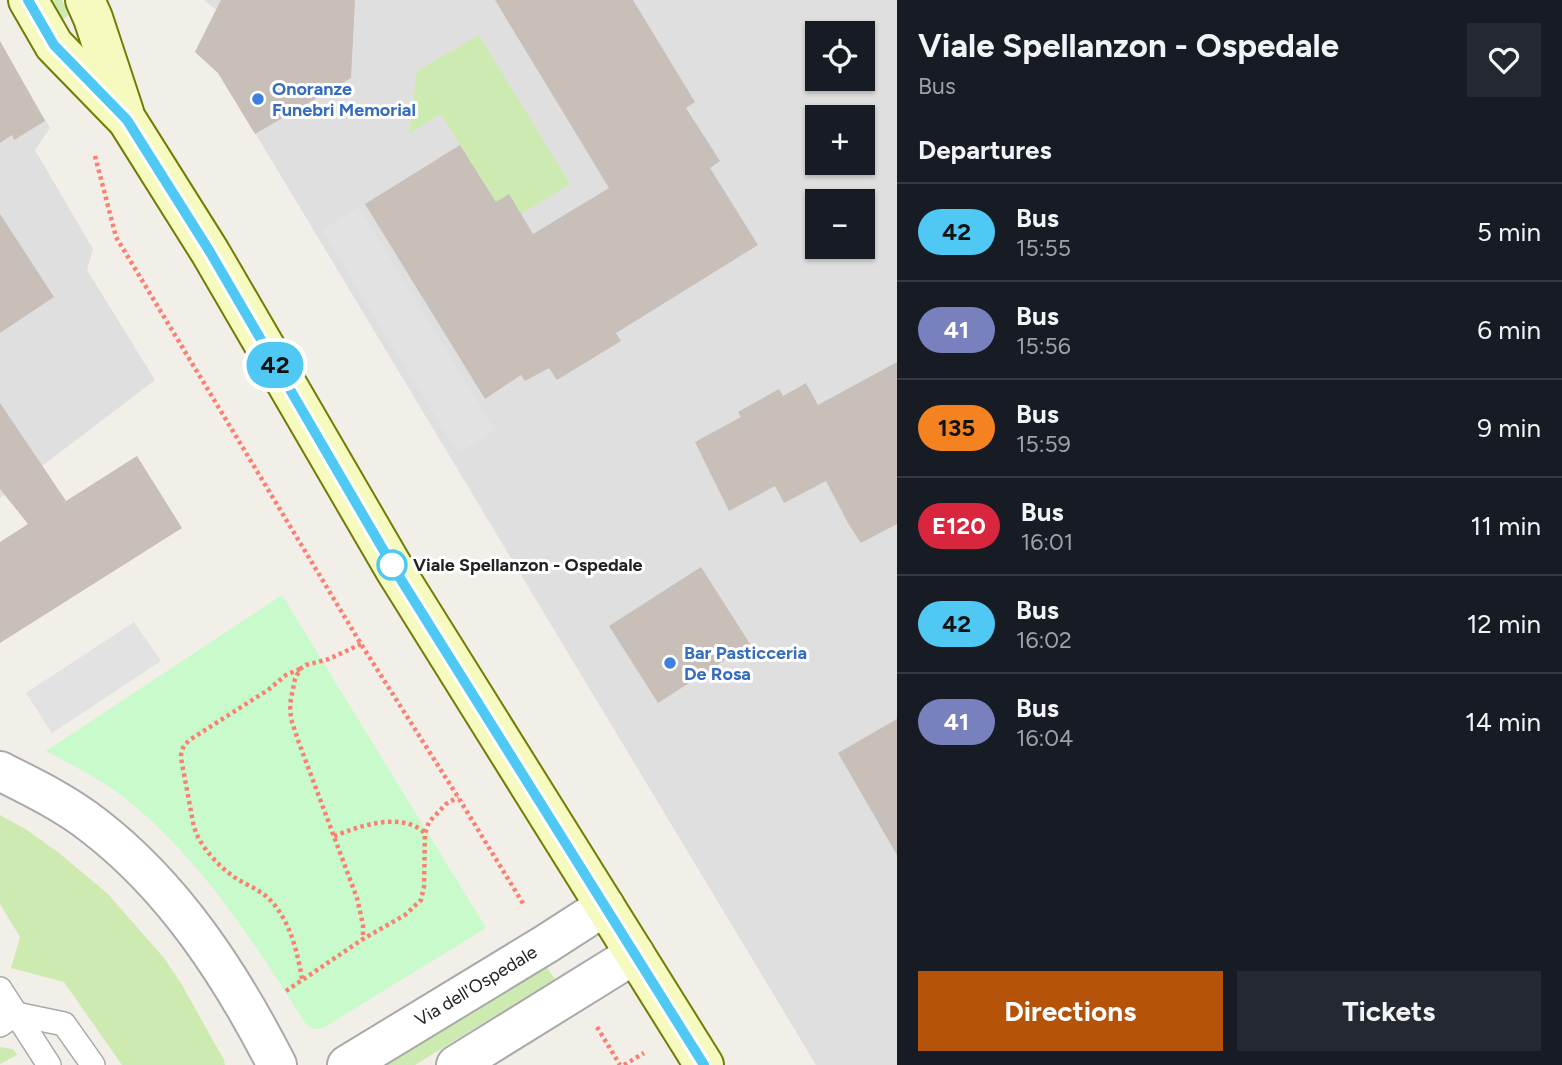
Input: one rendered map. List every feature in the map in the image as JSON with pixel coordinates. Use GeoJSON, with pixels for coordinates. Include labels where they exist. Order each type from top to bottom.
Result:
{"type":"FeatureCollection","features":[{"type":"Feature","properties":{"kind":"street"},"geometry":{"type":"LineString","coordinates":[[29,0],[54,45],[127,120],[210,252],[395,570],[704,1065]]}},
{"type":"Feature","properties":{"kind":"street"},"geometry":{"type":"LineString","coordinates":[[85,0],[127,120]]}},
{"type":"Feature","properties":{"kind":"street"},"geometry":{"type":"LineString","coordinates":[[0,771],[67,807],[93,825],[127,854],[161,889],[199,933],[224,971],[277,1065]]}},
{"type":"Feature","properties":{"kind":"street","name":"Via dell'Ospedale"},"geometry":{"type":"LineString","coordinates":[[347,1065],[605,906]]}},
{"type":"Feature","properties":{"kind":"street"},"geometry":{"type":"LineString","coordinates":[[456,1065],[635,954]]}},
{"type":"Feature","properties":{"kind":"lane"},"geometry":{"type":"LineString","coordinates":[[0,989],[8,1019],[49,1065]]}},
{"type":"Feature","properties":{"kind":"lane"},"geometry":{"type":"LineString","coordinates":[[8,1019],[64,1024],[93,1065]]}},
{"type":"Feature","properties":{"kind":"path"},"geometry":{"type":"LineString","coordinates":[[96,159],[116,237],[361,644],[530,914]]}},
{"type":"Feature","properties":{"kind":"path"},"geometry":{"type":"LineString","coordinates":[[302,979],[292,938],[272,902],[223,868],[198,837],[193,825],[181,751],[191,739],[268,690],[286,675],[361,644]]}},
{"type":"Feature","properties":{"kind":"path"},"geometry":{"type":"LineString","coordinates":[[300,669],[292,690],[291,719],[357,898],[363,939]]}},
{"type":"Feature","properties":{"kind":"path"},"geometry":{"type":"LineString","coordinates":[[277,998],[415,907],[421,900],[424,887],[425,832],[434,815],[458,797]]}},
{"type":"Feature","properties":{"kind":"path"},"geometry":{"type":"LineString","coordinates":[[334,836],[380,822],[408,823],[425,832]]}},
{"type":"Feature","properties":{"kind":"path"},"geometry":{"type":"LineString","coordinates":[[594,1023],[622,1065],[645,1052]]}},
{"type":"Feature","properties":{"kind":"shaded area"},"geometry":{"type":"Polygon","coordinates":[[[204,0],[897,0],[897,1065],[816,1065],[225,83],[195,52],[216,10],[204,0]]]}},
{"type":"Feature","properties":{"kind":"shaded area"},"geometry":{"type":"Polygon","coordinates":[[[0,42],[50,128],[35,150],[93,249],[87,270],[155,380],[0,498],[0,42]]]}},
{"type":"Feature","properties":{"kind":"shaded area"},"geometry":{"type":"Polygon","coordinates":[[[359,207],[495,430],[458,454],[322,230],[359,207]]]}},
{"type":"Feature","properties":{"kind":"shaded area"},"geometry":{"type":"Polygon","coordinates":[[[134,622],[161,661],[52,733],[26,693],[134,622]]]}},
{"type":"Feature","properties":{"kind":"green space"},"geometry":{"type":"Polygon","coordinates":[[[49,0],[62,0],[69,15],[61,20],[49,0]]]}},
{"type":"Feature","properties":{"kind":"green space"},"geometry":{"type":"Polygon","coordinates":[[[479,35],[570,184],[521,214],[496,202],[441,114],[409,134],[417,71],[479,35]]]}},
{"type":"Feature","properties":{"kind":"green space"},"geometry":{"type":"Polygon","coordinates":[[[282,595],[486,928],[318,1029],[305,1023],[246,932],[178,848],[116,791],[46,751],[282,595]]]}},
{"type":"Feature","properties":{"kind":"green space"},"geometry":{"type":"Polygon","coordinates":[[[0,815],[59,853],[108,894],[164,958],[182,985],[225,1065],[122,1065],[64,982],[11,968],[20,937],[0,904],[0,815]]]}},
{"type":"Feature","properties":{"kind":"green space"},"geometry":{"type":"Polygon","coordinates":[[[546,966],[555,979],[415,1065],[386,1065],[546,966]]]}},
{"type":"Feature","properties":{"kind":"green space"},"geometry":{"type":"Polygon","coordinates":[[[0,1047],[13,1049],[17,1055],[0,1064],[0,1047]]]}},
{"type":"Feature","properties":{"kind":"building"},"geometry":{"type":"Polygon","coordinates":[[[221,0],[355,0],[351,78],[255,134],[218,73],[195,52],[221,0]]]}},
{"type":"Feature","properties":{"kind":"building"},"geometry":{"type":"Polygon","coordinates":[[[495,0],[633,0],[695,102],[686,108],[720,161],[710,168],[758,245],[616,333],[621,341],[557,380],[549,368],[525,381],[521,375],[485,399],[365,204],[460,145],[496,202],[509,194],[533,234],[609,188],[495,0]]]}},
{"type":"Feature","properties":{"kind":"building"},"geometry":{"type":"Polygon","coordinates":[[[0,41],[45,121],[14,140],[12,135],[0,143],[0,41]]]}},
{"type":"Feature","properties":{"kind":"building"},"geometry":{"type":"Polygon","coordinates":[[[0,214],[54,297],[0,333],[0,214]]]}},
{"type":"Feature","properties":{"kind":"building"},"geometry":{"type":"Polygon","coordinates":[[[897,362],[897,524],[861,543],[826,481],[784,503],[775,486],[729,511],[695,442],[741,417],[738,412],[779,389],[783,396],[806,383],[818,405],[897,362]]]}},
{"type":"Feature","properties":{"kind":"building"},"geometry":{"type":"Polygon","coordinates":[[[0,403],[66,501],[137,456],[182,528],[0,643],[0,542],[28,524],[0,489],[0,403]]]}},
{"type":"Feature","properties":{"kind":"building"},"geometry":{"type":"Polygon","coordinates":[[[701,567],[750,644],[658,703],[609,626],[701,567]]]}},
{"type":"Feature","properties":{"kind":"building"},"geometry":{"type":"Polygon","coordinates":[[[897,719],[897,855],[838,753],[897,719]]]}},
{"type":"Feature","properties":{"kind":"bus line","name":"42"},"geometry":{"type":"LineString","coordinates":[[28,0],[54,45],[127,120],[210,252],[395,570],[704,1065]]}},
{"type":"Feature","properties":{"kind":"place","name":"Onoranze Funebri Memorial"},"geometry":{"type":"Point","coordinates":[258,99]}},
{"type":"Feature","properties":{"kind":"place","name":"Viale Spellanzon - Ospedale"},"geometry":{"type":"Point","coordinates":[392,565]}},
{"type":"Feature","properties":{"kind":"place","name":"Bar Pasticceria De Rosa"},"geometry":{"type":"Point","coordinates":[670,663]}}]}
